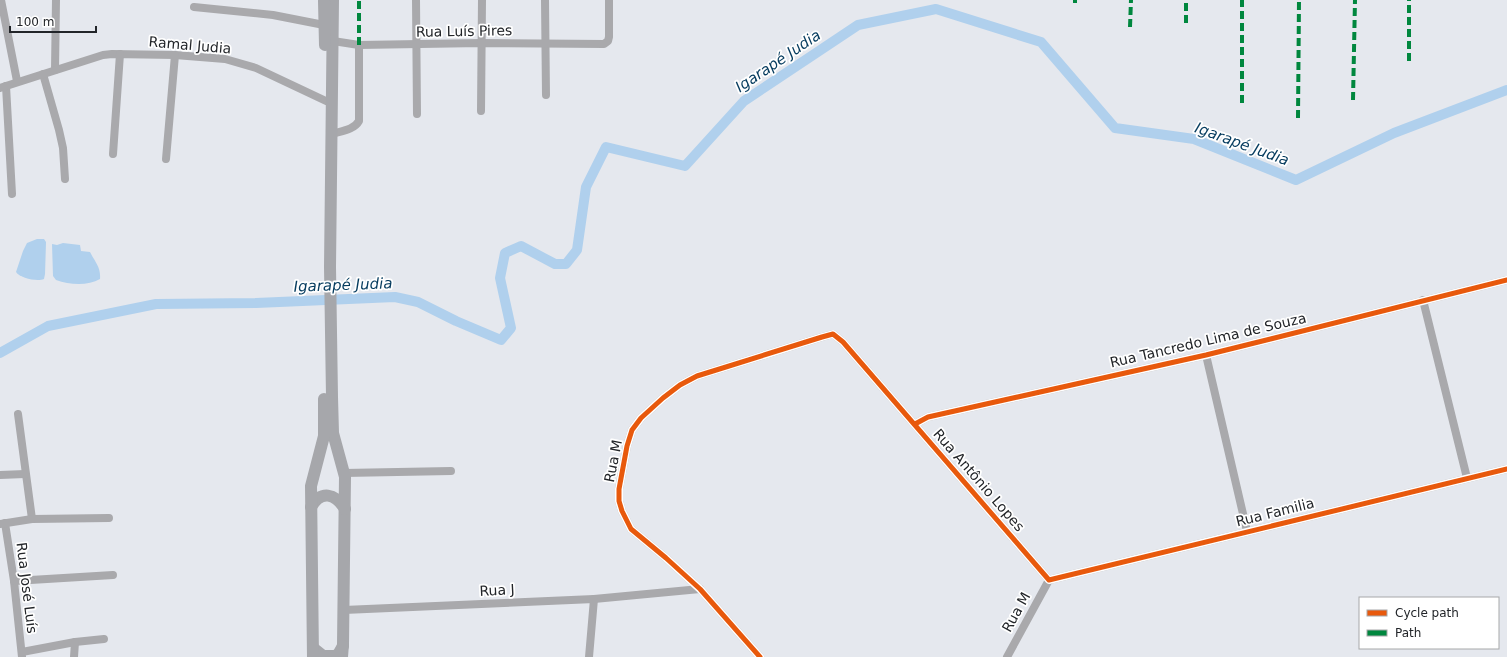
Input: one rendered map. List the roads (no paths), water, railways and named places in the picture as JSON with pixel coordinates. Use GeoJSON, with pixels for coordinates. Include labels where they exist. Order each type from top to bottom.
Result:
{"type":"FeatureCollection","features":[{"type":"Feature","properties":{"kind":"highway"},"geometry":{"type":"LineString","coordinates":[[324,0],[328,350],[333,433],[337,453],[344,473],[344,610],[342,657]]}},
{"type":"Feature","properties":{"kind":"highway"},"geometry":{"type":"LineString","coordinates":[[327,267],[332,134],[333,0]]}},
{"type":"Feature","properties":{"kind":"highway"},"geometry":{"type":"LineString","coordinates":[[328,350],[324,436],[311,486],[313,652],[323,656],[336,656],[343,644]]}},
{"type":"Feature","properties":{"kind":"highway"},"geometry":{"type":"LineString","coordinates":[[311,507],[320,497],[330,496],[337,499],[344,509]]}},
{"type":"Feature","properties":{"kind":"street"},"geometry":{"type":"LineString","coordinates":[[1,0],[17,81]]}},
{"type":"Feature","properties":{"kind":"street"},"geometry":{"type":"LineString","coordinates":[[55,70],[56,0]]}},
{"type":"Feature","properties":{"kind":"street"},"geometry":{"type":"LineString","coordinates":[[416,0],[415,44],[417,114]]}},
{"type":"Feature","properties":{"kind":"street"},"geometry":{"type":"LineString","coordinates":[[481,111],[482,0]]}},
{"type":"Feature","properties":{"kind":"street"},"geometry":{"type":"LineString","coordinates":[[545,0],[546,95]]}},
{"type":"Feature","properties":{"kind":"street","name":"Rua Luís Pires"},"geometry":{"type":"LineString","coordinates":[[333,42],[359,45],[481,43],[604,44],[609,39],[609,0]]}},
{"type":"Feature","properties":{"kind":"street"},"geometry":{"type":"LineString","coordinates":[[194,7],[273,15],[324,25]]}},
{"type":"Feature","properties":{"kind":"street"},"geometry":{"type":"LineString","coordinates":[[332,134],[347,130],[359,121],[359,45]]}},
{"type":"Feature","properties":{"kind":"street","name":"Ramal Judia"},"geometry":{"type":"LineString","coordinates":[[3,87],[17,81],[92,58],[112,54],[176,55],[211,57],[245,64],[326,101]]}},
{"type":"Feature","properties":{"kind":"street"},"geometry":{"type":"LineString","coordinates":[[113,154],[120,54]]}},
{"type":"Feature","properties":{"kind":"street"},"geometry":{"type":"LineString","coordinates":[[166,159],[176,55]]}},
{"type":"Feature","properties":{"kind":"street"},"geometry":{"type":"LineString","coordinates":[[43,74],[59,130],[65,179]]}},
{"type":"Feature","properties":{"kind":"street"},"geometry":{"type":"LineString","coordinates":[[3,87],[12,194]]}},
{"type":"Feature","properties":{"kind":"street","name":"Rua Tancredo Lima de Souza"},"geometry":{"type":"LineString","coordinates":[[914,424],[928,417],[1206,355],[1507,280]]}},
{"type":"Feature","properties":{"kind":"street"},"geometry":{"type":"LineString","coordinates":[[1423,300],[1467,478]]}},
{"type":"Feature","properties":{"kind":"street","name":"Rua M"},"geometry":{"type":"LineString","coordinates":[[760,657],[700,589],[631,529],[622,511],[619,489],[627,446],[632,430],[641,418],[680,385],[697,376],[833,334],[843,342]]}},
{"type":"Feature","properties":{"kind":"street","name":"Rua Antônio Lopes"},"geometry":{"type":"LineString","coordinates":[[843,342],[1049,580]]}},
{"type":"Feature","properties":{"kind":"street"},"geometry":{"type":"LineString","coordinates":[[1206,355],[1247,531]]}},
{"type":"Feature","properties":{"kind":"street"},"geometry":{"type":"LineString","coordinates":[[18,414],[32,518]]}},
{"type":"Feature","properties":{"kind":"street","name":"Rua Familia"},"geometry":{"type":"LineString","coordinates":[[1049,580],[1507,469]]}},
{"type":"Feature","properties":{"kind":"street"},"geometry":{"type":"LineString","coordinates":[[344,473],[451,470]]}},
{"type":"Feature","properties":{"kind":"street"},"geometry":{"type":"LineString","coordinates":[[0,475],[25,474]]}},
{"type":"Feature","properties":{"kind":"street"},"geometry":{"type":"LineString","coordinates":[[2,523],[32,518],[109,518]]}},
{"type":"Feature","properties":{"kind":"street","name":"Rua José Luís"},"geometry":{"type":"LineString","coordinates":[[2,523],[14,581],[22,654]]}},
{"type":"Feature","properties":{"kind":"street"},"geometry":{"type":"LineString","coordinates":[[14,581],[113,575]]}},
{"type":"Feature","properties":{"kind":"street","name":"Rua M"},"geometry":{"type":"LineString","coordinates":[[1007,657],[1049,580]]}},
{"type":"Feature","properties":{"kind":"street","name":"Rua J"},"geometry":{"type":"LineString","coordinates":[[344,610],[594,599],[700,589]]}},
{"type":"Feature","properties":{"kind":"street"},"geometry":{"type":"LineString","coordinates":[[589,657],[594,599]]}},
{"type":"Feature","properties":{"kind":"street"},"geometry":{"type":"LineString","coordinates":[[22,654],[75,642],[104,639]]}},
{"type":"Feature","properties":{"kind":"street"},"geometry":{"type":"LineString","coordinates":[[74,657],[75,642]]}},
{"type":"Feature","properties":{"kind":"water"},"geometry":{"type":"Polygon","coordinates":[[[37,239],[44,239],[46,242],[45,274],[44,279],[33,280],[25,278],[16,272],[27,243],[37,239]]]}},
{"type":"Feature","properties":{"kind":"water"},"geometry":{"type":"Polygon","coordinates":[[[63,243],[80,245],[81,251],[90,252],[99,268],[100,279],[84,284],[67,283],[56,280],[53,276],[52,244],[57,245],[63,243]]]}},
{"type":"Feature","properties":{"kind":"waterway","name":"Igarapé Judia"},"geometry":{"type":"LineString","coordinates":[[0,353],[48,326],[156,304],[256,303],[395,297],[418,302],[456,321],[501,340],[511,328],[500,278],[505,253],[521,246],[555,264],[566,264],[577,250],[586,187],[606,147],[685,166],[744,101],[858,25],[936,9],[1041,42],[1115,128],[1194,139],[1296,180],[1394,133],[1507,90]]}}]}
